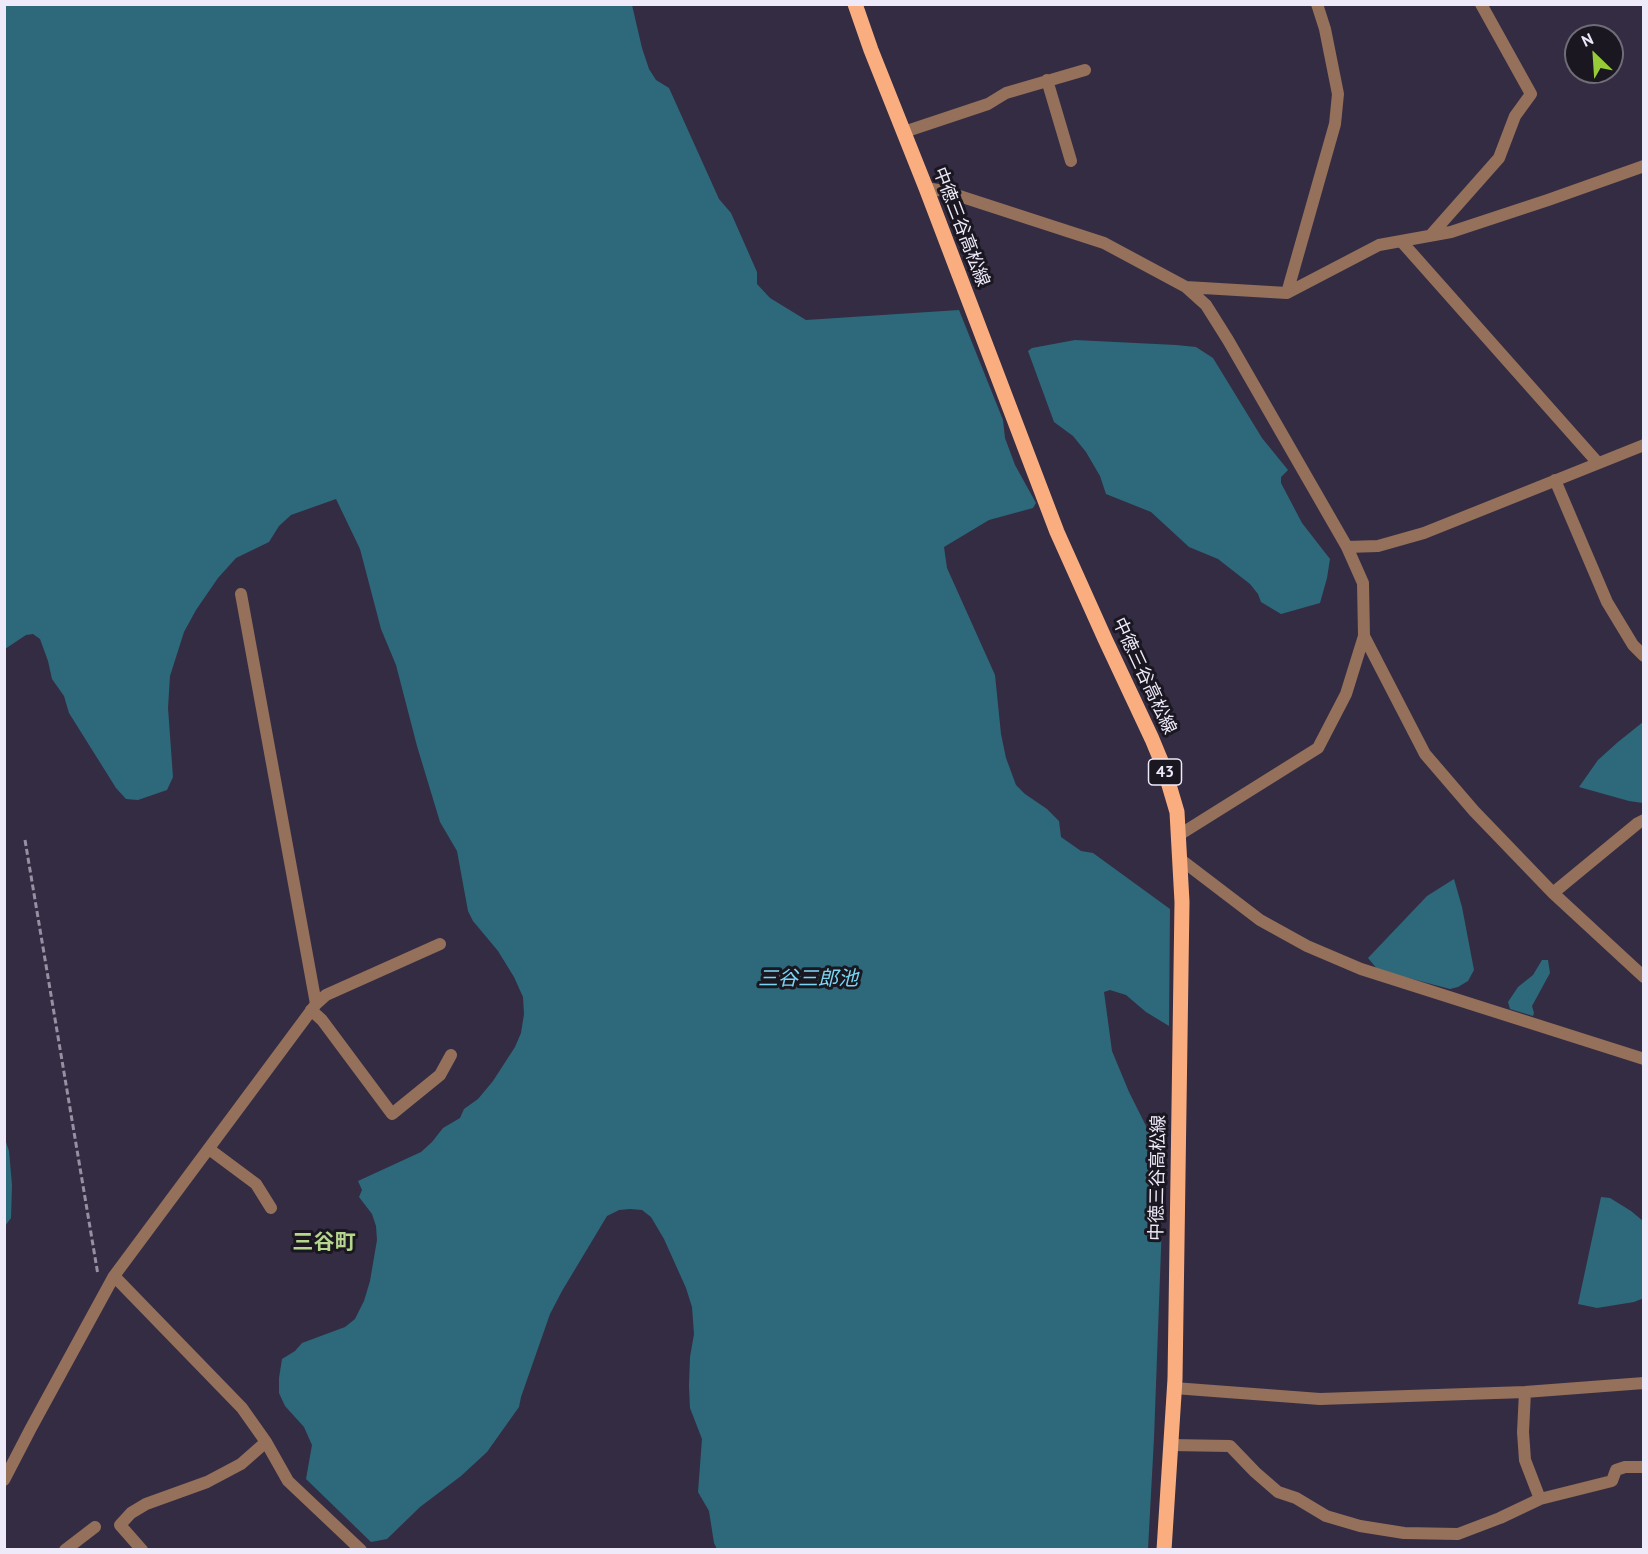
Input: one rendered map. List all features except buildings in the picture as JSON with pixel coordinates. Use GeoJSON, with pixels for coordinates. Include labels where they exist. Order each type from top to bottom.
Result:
{"type":"FeatureCollection","features":[{"type":"Feature","properties":{"kind":"main road","name":"中徳三谷高松線"},"geometry":{"type":"LineString","coordinates":[[855,4],[1057,532],[1148,730],[1164,768],[1177,812],[1182,902],[1174,1388],[1164,1550]]}},
{"type":"Feature","properties":{"kind":"street"},"geometry":{"type":"LineString","coordinates":[[1287,293],[1335,124],[1338,94],[1325,29],[1317,4]]}},
{"type":"Feature","properties":{"kind":"street"},"geometry":{"type":"LineString","coordinates":[[1430,236],[1499,159],[1515,116],[1531,94],[1481,4]]}},
{"type":"Feature","properties":{"kind":"street"},"geometry":{"type":"LineString","coordinates":[[904,132],[988,105],[1006,93],[1085,70]]}},
{"type":"Feature","properties":{"kind":"street"},"geometry":{"type":"LineString","coordinates":[[1047,80],[1071,161]]}},
{"type":"Feature","properties":{"kind":"street"},"geometry":{"type":"LineString","coordinates":[[1186,287],[1287,293],[1379,244],[1462,229],[1644,166]]}},
{"type":"Feature","properties":{"kind":"street"},"geometry":{"type":"LineString","coordinates":[[926,188],[944,191],[1104,243],[1186,287],[1206,305],[1347,547],[1363,583],[1364,636],[1346,694],[1318,748],[1179,835]]}},
{"type":"Feature","properties":{"kind":"street"},"geometry":{"type":"LineString","coordinates":[[1401,241],[1598,463]]}},
{"type":"Feature","properties":{"kind":"street"},"geometry":{"type":"LineString","coordinates":[[1347,547],[1378,546],[1424,533],[1644,445]]}},
{"type":"Feature","properties":{"kind":"street"},"geometry":{"type":"LineString","coordinates":[[1555,480],[1607,602],[1633,645],[1644,656]]}},
{"type":"Feature","properties":{"kind":"street"},"geometry":{"type":"LineString","coordinates":[[241,594],[314,1007],[392,1114],[440,1075],[451,1054]]}},
{"type":"Feature","properties":{"kind":"street"},"geometry":{"type":"LineString","coordinates":[[1364,636],[1425,754],[1474,811],[1553,893],[1644,977]]}},
{"type":"Feature","properties":{"kind":"street"},"geometry":{"type":"LineString","coordinates":[[1553,893],[1644,820]]}},
{"type":"Feature","properties":{"kind":"street"},"geometry":{"type":"LineString","coordinates":[[1180,859],[1260,920],[1307,946],[1361,969],[1644,1059]]}},
{"type":"Feature","properties":{"kind":"street"},"geometry":{"type":"LineString","coordinates":[[4,1480],[114,1276],[314,1007],[326,995],[440,944]]}},
{"type":"Feature","properties":{"kind":"street"},"geometry":{"type":"LineString","coordinates":[[209,1149],[256,1184],[271,1208]]}},
{"type":"Feature","properties":{"kind":"street"},"geometry":{"type":"LineString","coordinates":[[114,1276],[242,1408],[266,1442],[288,1481],[361,1550]]}},
{"type":"Feature","properties":{"kind":"street"},"geometry":{"type":"LineString","coordinates":[[1174,1388],[1320,1399],[1525,1392],[1644,1383]]}},
{"type":"Feature","properties":{"kind":"street"},"geometry":{"type":"LineString","coordinates":[[1525,1392],[1523,1432],[1525,1460],[1540,1499]]}},
{"type":"Feature","properties":{"kind":"street"},"geometry":{"type":"LineString","coordinates":[[142,1550],[120,1525],[131,1513],[146,1504],[207,1482],[242,1464],[266,1442]]}},
{"type":"Feature","properties":{"kind":"street"},"geometry":{"type":"LineString","coordinates":[[1170,1445],[1230,1446],[1278,1492],[1296,1498],[1326,1516],[1360,1526],[1404,1533],[1458,1534],[1540,1499],[1612,1481],[1616,1470],[1625,1467],[1644,1467]]}},
{"type":"Feature","properties":{"kind":"street"},"geometry":{"type":"LineString","coordinates":[[65,1550],[95,1527]]}},
{"type":"Feature","properties":{"kind":"path"},"geometry":{"type":"LineString","coordinates":[[25,840],[97,1266],[106,1290]]}},
{"type":"Feature","properties":{"kind":"water","name":"三谷三郎池"},"geometry":{"type":"Polygon","coordinates":[[[5,4],[632,5],[649,69],[656,80],[669,88],[719,199],[731,213],[757,272],[757,284],[770,298],[806,320],[959,310],[1003,420],[1005,438],[1015,465],[1036,503],[1033,508],[989,520],[944,547],[947,568],[995,675],[1001,734],[1006,758],[1016,785],[1059,821],[1061,837],[1081,851],[1093,853],[1170,909],[1169,1026],[1146,1012],[1126,995],[1110,990],[1104,992],[1112,1051],[1164,1169],[1148,1549],[717,1549],[709,1511],[698,1492],[702,1439],[690,1408],[690,1357],[694,1334],[692,1307],[664,1239],[651,1217],[642,1210],[630,1209],[619,1210],[607,1216],[562,1291],[550,1314],[519,1407],[487,1452],[461,1476],[420,1507],[387,1539],[371,1542],[306,1479],[312,1445],[304,1427],[285,1406],[279,1393],[282,1359],[295,1351],[302,1343],[345,1327],[355,1319],[364,1301],[377,1240],[372,1214],[359,1197],[362,1190],[358,1181],[421,1152],[443,1128],[460,1118],[464,1109],[478,1099],[515,1047],[521,1033],[524,1014],[523,997],[498,951],[473,921],[468,911],[457,851],[440,822],[396,665],[381,629],[360,549],[336,499],[291,515],[279,526],[269,542],[236,558],[218,578],[196,610],[184,632],[170,676],[168,708],[173,777],[167,790],[138,800],[126,799],[116,788],[69,713],[64,696],[52,679],[40,639],[33,634],[26,635],[5,649],[5,4]]]}},
{"type":"Feature","properties":{"kind":"water"},"geometry":{"type":"Polygon","coordinates":[[[1075,340],[1196,347],[1213,358],[1262,438],[1288,470],[1281,477],[1281,483],[1302,523],[1330,559],[1320,603],[1281,614],[1261,602],[1250,584],[1218,559],[1189,547],[1151,512],[1106,494],[1100,476],[1086,452],[1073,436],[1054,422],[1028,351],[1032,348],[1075,340]]]}},
{"type":"Feature","properties":{"kind":"water"},"geometry":{"type":"Polygon","coordinates":[[[1643,722],[1643,803],[1579,787],[1598,760],[1643,722]]]}},
{"type":"Feature","properties":{"kind":"water"},"geometry":{"type":"Polygon","coordinates":[[[1454,879],[1462,907],[1474,970],[1468,981],[1450,989],[1378,970],[1368,958],[1427,896],[1454,879]]]}},
{"type":"Feature","properties":{"kind":"water"},"geometry":{"type":"Polygon","coordinates":[[[1542,960],[1548,960],[1550,973],[1532,1006],[1533,1016],[1510,1009],[1508,1002],[1518,987],[1533,975],[1542,960]]]}},
{"type":"Feature","properties":{"kind":"water"},"geometry":{"type":"Polygon","coordinates":[[[5,1139],[9,1151],[12,1185],[11,1218],[5,1226],[5,1139]]]}},
{"type":"Feature","properties":{"kind":"water"},"geometry":{"type":"Polygon","coordinates":[[[1601,1197],[1610,1198],[1643,1221],[1644,1298],[1634,1302],[1597,1308],[1578,1304],[1601,1197]]]}},
{"type":"Feature","properties":{"kind":"district","name":"三谷町"},"geometry":{"type":"Point","coordinates":[324,1243]}}]}
